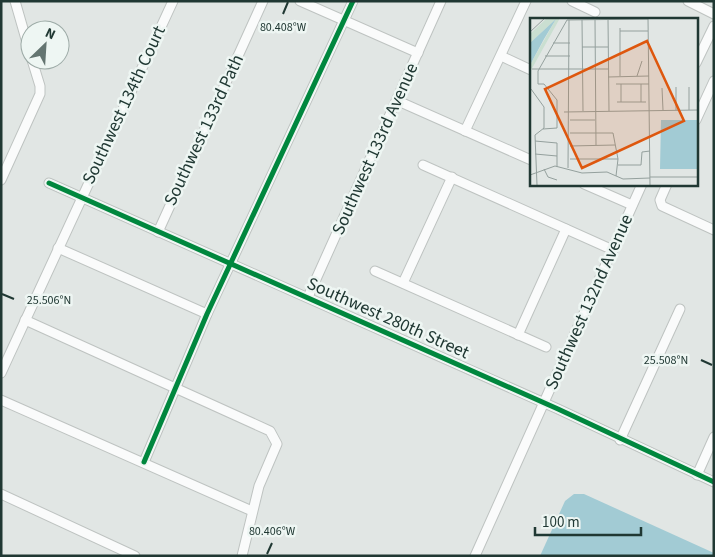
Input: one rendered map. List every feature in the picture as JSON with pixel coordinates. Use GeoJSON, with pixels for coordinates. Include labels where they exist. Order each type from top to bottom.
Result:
{"type":"FeatureCollection","features":[{"type":"Feature","properties":{"kind":"street"},"geometry":{"type":"LineString","coordinates":[[15,1],[20,20]]}},
{"type":"Feature","properties":{"kind":"street","name":"Southwest 134th Court"},"geometry":{"type":"LineString","coordinates":[[1,373],[81,197],[174,1]]}},
{"type":"Feature","properties":{"kind":"street","name":"Southwest 133rd Path"},"geometry":{"type":"LineString","coordinates":[[158,232],[263,1]]}},
{"type":"Feature","properties":{"kind":"street"},"geometry":{"type":"LineString","coordinates":[[300,1],[418,54]]}},
{"type":"Feature","properties":{"kind":"street"},"geometry":{"type":"LineString","coordinates":[[144,462],[207,314],[232,264],[353,1]]}},
{"type":"Feature","properties":{"kind":"street","name":"Southwest 133rd Avenue"},"geometry":{"type":"LineString","coordinates":[[308,297],[398,101],[441,1]]}},
{"type":"Feature","properties":{"kind":"street"},"geometry":{"type":"LineString","coordinates":[[465,131],[526,1]]}},
{"type":"Feature","properties":{"kind":"street"},"geometry":{"type":"LineString","coordinates":[[572,1],[595,12]]}},
{"type":"Feature","properties":{"kind":"street"},"geometry":{"type":"LineString","coordinates":[[688,1],[714,14]]}},
{"type":"Feature","properties":{"kind":"street"},"geometry":{"type":"LineString","coordinates":[[698,59],[714,26]]}},
{"type":"Feature","properties":{"kind":"street"},"geometry":{"type":"LineString","coordinates":[[500,56],[530,70]]}},
{"type":"Feature","properties":{"kind":"street"},"geometry":{"type":"LineString","coordinates":[[1,180],[40,92],[34,70]]}},
{"type":"Feature","properties":{"kind":"street"},"geometry":{"type":"LineString","coordinates":[[698,116],[714,81]]}},
{"type":"Feature","properties":{"kind":"street"},"geometry":{"type":"LineString","coordinates":[[398,101],[530,160]]}},
{"type":"Feature","properties":{"kind":"street"},"geometry":{"type":"LineString","coordinates":[[424,165],[612,250]]}},
{"type":"Feature","properties":{"kind":"street"},"geometry":{"type":"LineString","coordinates":[[403,283],[452,177]]}},
{"type":"Feature","properties":{"kind":"street","name":"Southwest 280th Street"},"geometry":{"type":"LineString","coordinates":[[48,183],[308,297],[714,482]]}},
{"type":"Feature","properties":{"kind":"street"},"geometry":{"type":"LineString","coordinates":[[586,185],[632,205]]}},
{"type":"Feature","properties":{"kind":"street","name":"Southwest 132nd Avenue"},"geometry":{"type":"LineString","coordinates":[[475,556],[642,185]]}},
{"type":"Feature","properties":{"kind":"street"},"geometry":{"type":"LineString","coordinates":[[667,185],[660,201],[662,206],[714,230]]}},
{"type":"Feature","properties":{"kind":"street"},"geometry":{"type":"LineString","coordinates":[[518,335],[566,229]]}},
{"type":"Feature","properties":{"kind":"street"},"geometry":{"type":"LineString","coordinates":[[58,248],[207,314]]}},
{"type":"Feature","properties":{"kind":"street"},"geometry":{"type":"LineString","coordinates":[[375,271],[546,347]]}},
{"type":"Feature","properties":{"kind":"street"},"geometry":{"type":"LineString","coordinates":[[620,440],[680,309]]}},
{"type":"Feature","properties":{"kind":"street"},"geometry":{"type":"LineString","coordinates":[[25,320],[270,431],[277,444],[259,486],[242,556]]}},
{"type":"Feature","properties":{"kind":"street"},"geometry":{"type":"LineString","coordinates":[[1,400],[252,511]]}},
{"type":"Feature","properties":{"kind":"street"},"geometry":{"type":"LineString","coordinates":[[697,474],[714,437]]}},
{"type":"Feature","properties":{"kind":"street"},"geometry":{"type":"LineString","coordinates":[[1,494],[135,556]]}},
{"type":"Feature","properties":{"kind":"water"},"geometry":{"type":"Polygon","coordinates":[[[574,494],[584,494],[714,553],[714,556],[540,556],[565,501],[574,494]]]}},
{"type":"Feature","properties":{"kind":"cycle path"},"geometry":{"type":"LineString","coordinates":[[144,462],[207,314],[353,1]]}},
{"type":"Feature","properties":{"kind":"cycle path"},"geometry":{"type":"LineString","coordinates":[[49,183],[558,409],[714,482]]}}]}
